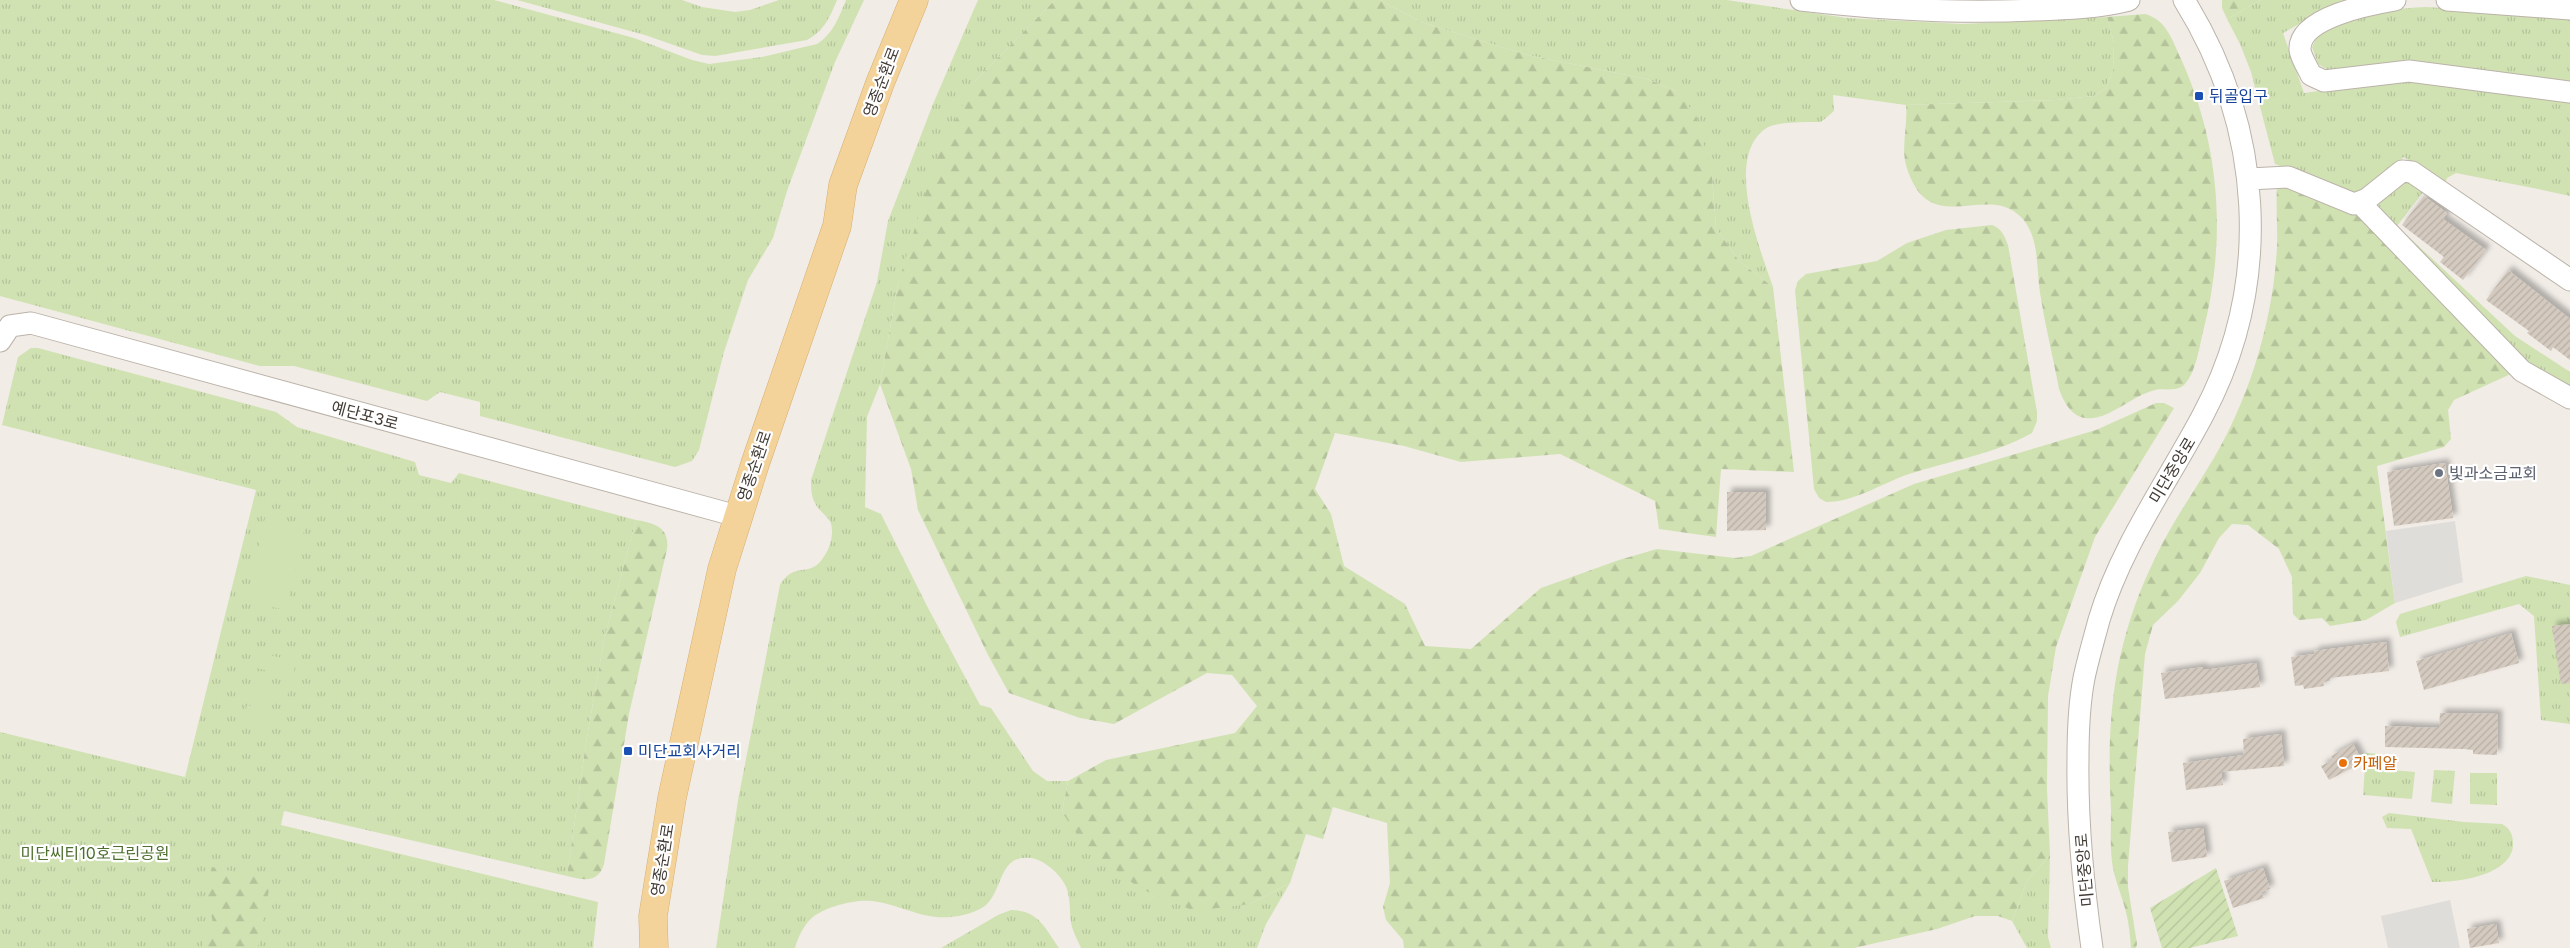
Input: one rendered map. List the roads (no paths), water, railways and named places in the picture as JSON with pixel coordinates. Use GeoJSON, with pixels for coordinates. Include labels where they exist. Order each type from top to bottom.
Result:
{"type":"FeatureCollection","features":[{"type":"Feature","properties":{"kind":"main road","name":"영종순환로"},"geometry":{"type":"LineString","coordinates":[[654,948],[653,916],[672,798],[722,569],[737,516],[837,226],[843,185],[880,83],[914,0]]}},
{"type":"Feature","properties":{"kind":"street"},"geometry":{"type":"LineString","coordinates":[[1801,0],[1906,10],[1971,13],[2072,8],[2128,0]]}},
{"type":"Feature","properties":{"kind":"street","name":"미단중앙로"},"geometry":{"type":"LineString","coordinates":[[2092,948],[2078,796],[2078,739],[2083,680],[2100,618],[2120,565],[2143,517],[2204,413],[2223,372],[2241,312],[2248,261],[2251,208],[2249,179],[2243,144],[2229,94],[2205,39],[2184,0]]}},
{"type":"Feature","properties":{"kind":"street"},"geometry":{"type":"LineString","coordinates":[[2395,0],[2367,5],[2334,16],[2310,29],[2302,40],[2300,50],[2311,75],[2324,81],[2408,71],[2432,72],[2570,92]]}},
{"type":"Feature","properties":{"kind":"street"},"geometry":{"type":"LineString","coordinates":[[2447,0],[2570,9]]}},
{"type":"Feature","properties":{"kind":"street"},"geometry":{"type":"LineString","coordinates":[[2249,179],[2288,177],[2354,204],[2360,203],[2402,171],[2412,172],[2570,280]]}},
{"type":"Feature","properties":{"kind":"street"},"geometry":{"type":"LineString","coordinates":[[2360,203],[2522,371],[2570,398]]}},
{"type":"Feature","properties":{"kind":"street","name":"예단포3로"},"geometry":{"type":"LineString","coordinates":[[0,341],[10,326],[31,324],[737,516]]}},
{"type":"Feature","properties":{"kind":"place","name":"뒤골입구"},"geometry":{"type":"Point","coordinates":[2199,96]}},
{"type":"Feature","properties":{"kind":"place","name":"빛과소금교회"},"geometry":{"type":"Point","coordinates":[2439,473]}},
{"type":"Feature","properties":{"kind":"place","name":"미단교회사거리"},"geometry":{"type":"Point","coordinates":[628,751]}},
{"type":"Feature","properties":{"kind":"place","name":"카페알"},"geometry":{"type":"Point","coordinates":[2343,763]}},
{"type":"Feature","properties":{"kind":"park label","name":"미단씨티10호근린공원"},"geometry":{"type":"Point","coordinates":[95,853]}}]}
